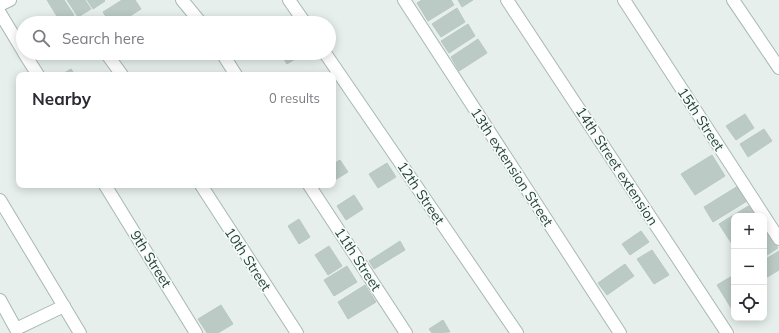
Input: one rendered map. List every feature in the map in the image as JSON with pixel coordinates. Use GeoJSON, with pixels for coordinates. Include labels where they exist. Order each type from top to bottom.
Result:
{"type":"FeatureCollection","features":[{"type":"Feature","properties":{"kind":"street"},"geometry":{"type":"LineString","coordinates":[[0,5],[10,0]]}},
{"type":"Feature","properties":{"kind":"street"},"geometry":{"type":"LineString","coordinates":[[182,0],[195,16]]}},
{"type":"Feature","properties":{"kind":"street"},"geometry":{"type":"LineString","coordinates":[[289,0],[300,16]]}},
{"type":"Feature","properties":{"kind":"street","name":"13th extension Street"},"geometry":{"type":"LineString","coordinates":[[404,0],[620,333]]}},
{"type":"Feature","properties":{"kind":"street","name":"14th Street extension"},"geometry":{"type":"LineString","coordinates":[[507,0],[727,333]]}},
{"type":"Feature","properties":{"kind":"street","name":"15th Street"},"geometry":{"type":"LineString","coordinates":[[624,0],[779,239]]}},
{"type":"Feature","properties":{"kind":"street"},"geometry":{"type":"LineString","coordinates":[[733,0],[777,60]]}},
{"type":"Feature","properties":{"kind":"street"},"geometry":{"type":"LineString","coordinates":[[0,13],[16,39]]}},
{"type":"Feature","properties":{"kind":"street"},"geometry":{"type":"LineString","coordinates":[[29,60],[36,72]]}},
{"type":"Feature","properties":{"kind":"street"},"geometry":{"type":"LineString","coordinates":[[111,60],[120,72]]}},
{"type":"Feature","properties":{"kind":"street"},"geometry":{"type":"LineString","coordinates":[[226,60],[234,72]]}},
{"type":"Feature","properties":{"kind":"street","name":"12th Street"},"geometry":{"type":"LineString","coordinates":[[330,60],[517,333]]}},
{"type":"Feature","properties":{"kind":"street","name":"9th Street"},"geometry":{"type":"LineString","coordinates":[[107,188],[196,333]]}},
{"type":"Feature","properties":{"kind":"street","name":"10th Street"},"geometry":{"type":"LineString","coordinates":[[203,188],[297,333]]}},
{"type":"Feature","properties":{"kind":"street","name":"11th Street"},"geometry":{"type":"LineString","coordinates":[[311,188],[406,333]]}},
{"type":"Feature","properties":{"kind":"street"},"geometry":{"type":"LineString","coordinates":[[0,200],[80,333]]}},
{"type":"Feature","properties":{"kind":"street"},"geometry":{"type":"LineString","coordinates":[[0,300],[18,331],[64,306]]}},
{"type":"Feature","properties":{"kind":"building"},"geometry":{"type":"Polygon","coordinates":[[[47,0],[64,0],[74,15],[57,16],[47,0]]]}},
{"type":"Feature","properties":{"kind":"building"},"geometry":{"type":"Polygon","coordinates":[[[67,0],[85,0],[91,9],[77,16],[67,0]]]}},
{"type":"Feature","properties":{"kind":"building"},"geometry":{"type":"Polygon","coordinates":[[[87,0],[104,0],[105,1],[93,9],[87,0]]]}},
{"type":"Feature","properties":{"kind":"building"},"geometry":{"type":"Polygon","coordinates":[[[122,0],[135,0],[141,9],[130,16],[106,16],[103,12],[122,0]]]}},
{"type":"Feature","properties":{"kind":"building"},"geometry":{"type":"Polygon","coordinates":[[[422,0],[451,0],[454,5],[428,21],[417,3],[422,0]]]}},
{"type":"Feature","properties":{"kind":"building"},"geometry":{"type":"Polygon","coordinates":[[[458,0],[473,0],[462,7],[458,0]]]}},
{"type":"Feature","properties":{"kind":"building"},"geometry":{"type":"Polygon","coordinates":[[[457,8],[465,22],[441,37],[432,24],[457,8]]]}},
{"type":"Feature","properties":{"kind":"building"},"geometry":{"type":"Polygon","coordinates":[[[468,24],[475,36],[449,53],[441,41],[468,24]]]}},
{"type":"Feature","properties":{"kind":"building"},"geometry":{"type":"Polygon","coordinates":[[[478,39],[487,53],[459,71],[451,57],[478,39]]]}},
{"type":"Feature","properties":{"kind":"building"},"geometry":{"type":"Polygon","coordinates":[[[284,60],[294,60],[287,64],[284,60]]]}},
{"type":"Feature","properties":{"kind":"building"},"geometry":{"type":"Polygon","coordinates":[[[71,69],[73,72],[66,72],[71,69]]]}},
{"type":"Feature","properties":{"kind":"building"},"geometry":{"type":"Polygon","coordinates":[[[745,114],[754,128],[736,140],[726,126],[745,114]]]}},
{"type":"Feature","properties":{"kind":"building"},"geometry":{"type":"Polygon","coordinates":[[[764,129],[772,141],[748,157],[740,144],[764,129]]]}},
{"type":"Feature","properties":{"kind":"building"},"geometry":{"type":"Polygon","coordinates":[[[712,155],[725,176],[695,195],[681,174],[712,155]]]}},
{"type":"Feature","properties":{"kind":"building"},"geometry":{"type":"Polygon","coordinates":[[[340,160],[348,172],[336,179],[336,162],[340,160]]]}},
{"type":"Feature","properties":{"kind":"building"},"geometry":{"type":"Polygon","coordinates":[[[387,163],[396,177],[378,188],[369,174],[387,163]]]}},
{"type":"Feature","properties":{"kind":"building"},"geometry":{"type":"Polygon","coordinates":[[[738,186],[747,201],[713,222],[704,207],[738,186]]]}},
{"type":"Feature","properties":{"kind":"building"},"geometry":{"type":"Polygon","coordinates":[[[354,195],[363,209],[346,220],[337,206],[354,195]]]}},
{"type":"Feature","properties":{"kind":"building"},"geometry":{"type":"Polygon","coordinates":[[[750,205],[755,213],[737,213],[750,205]]]}},
{"type":"Feature","properties":{"kind":"building"},"geometry":{"type":"Polygon","coordinates":[[[731,217],[731,242],[719,224],[731,217]]]}},
{"type":"Feature","properties":{"kind":"building"},"geometry":{"type":"Polygon","coordinates":[[[299,219],[310,237],[299,244],[288,226],[299,219]]]}},
{"type":"Feature","properties":{"kind":"building"},"geometry":{"type":"Polygon","coordinates":[[[641,231],[649,242],[630,255],[622,244],[641,231]]]}},
{"type":"Feature","properties":{"kind":"building"},"geometry":{"type":"Polygon","coordinates":[[[767,231],[778,248],[767,255],[767,231]]]}},
{"type":"Feature","properties":{"kind":"building"},"geometry":{"type":"Polygon","coordinates":[[[400,241],[405,250],[374,269],[369,261],[400,241]]]}},
{"type":"Feature","properties":{"kind":"building"},"geometry":{"type":"Polygon","coordinates":[[[329,246],[342,266],[328,275],[315,255],[329,246]]]}},
{"type":"Feature","properties":{"kind":"building"},"geometry":{"type":"Polygon","coordinates":[[[652,250],[669,275],[654,284],[637,259],[652,250]]]}},
{"type":"Feature","properties":{"kind":"building"},"geometry":{"type":"Polygon","coordinates":[[[779,251],[779,270],[767,277],[767,258],[779,251]]]}},
{"type":"Feature","properties":{"kind":"building"},"geometry":{"type":"Polygon","coordinates":[[[625,264],[634,276],[607,295],[598,283],[625,264]]]}},
{"type":"Feature","properties":{"kind":"building"},"geometry":{"type":"Polygon","coordinates":[[[347,266],[357,282],[334,296],[324,280],[347,266]]]}},
{"type":"Feature","properties":{"kind":"building"},"geometry":{"type":"Polygon","coordinates":[[[731,277],[731,308],[717,285],[731,277]]]}},
{"type":"Feature","properties":{"kind":"building"},"geometry":{"type":"Polygon","coordinates":[[[365,285],[376,302],[348,319],[338,302],[365,285]]]}},
{"type":"Feature","properties":{"kind":"building"},"geometry":{"type":"Polygon","coordinates":[[[221,305],[233,324],[218,333],[207,333],[198,319],[221,305]]]}},
{"type":"Feature","properties":{"kind":"building"},"geometry":{"type":"Polygon","coordinates":[[[443,320],[450,332],[432,333],[429,329],[443,320]]]}}]}
